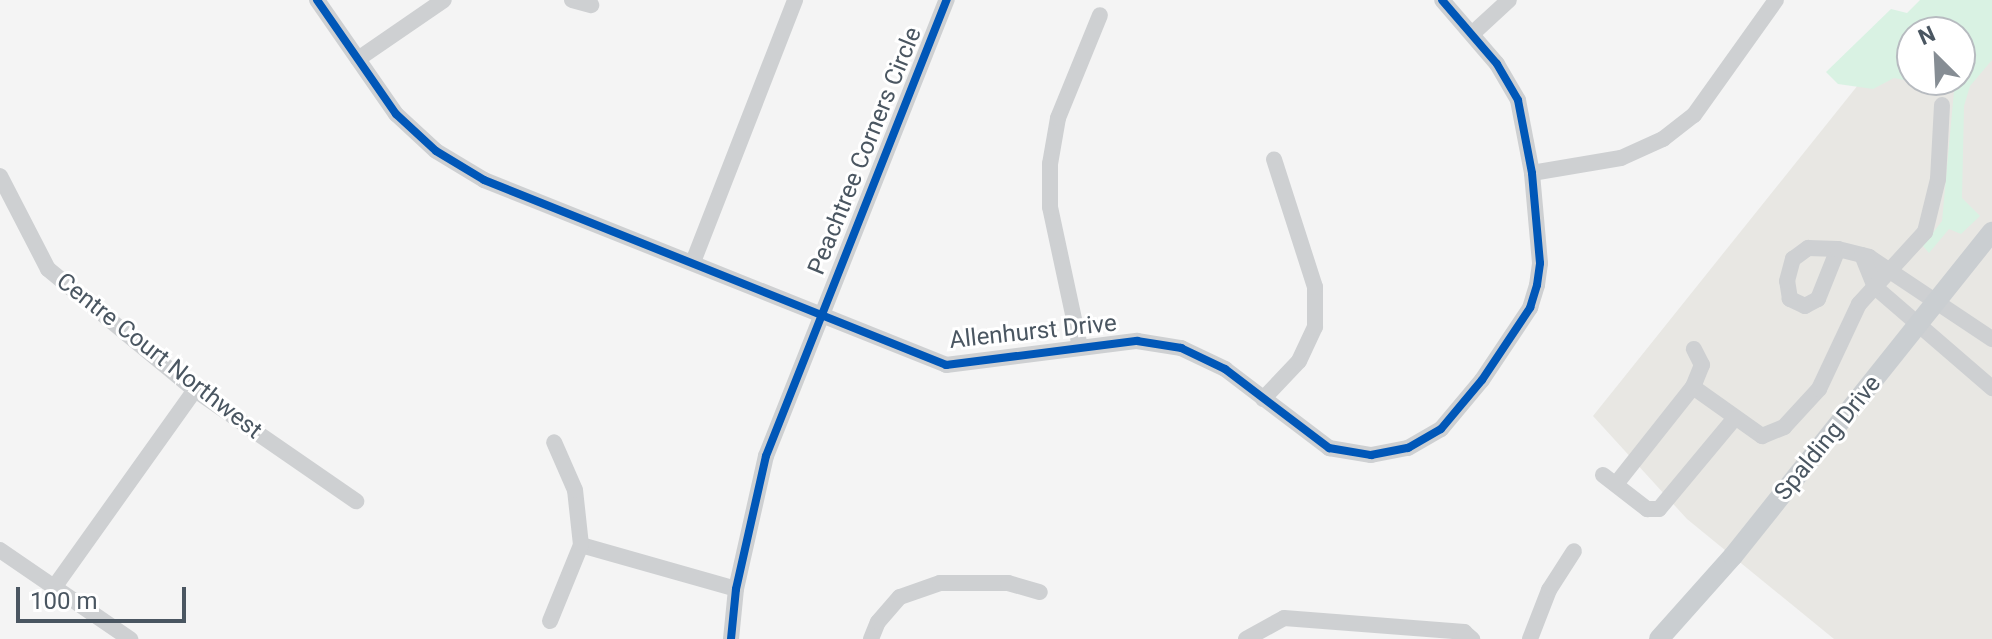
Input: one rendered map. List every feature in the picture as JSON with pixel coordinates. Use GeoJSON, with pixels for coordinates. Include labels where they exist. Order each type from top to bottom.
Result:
{"type":"FeatureCollection","features":[{"type":"Feature","properties":{"kind":"main road","name":"Spalding Drive"},"geometry":{"type":"LineString","coordinates":[[1659,639],[1919,327],[1992,232]]}},
{"type":"Feature","properties":{"kind":"street","name":"Allenhurst Drive"},"geometry":{"type":"LineString","coordinates":[[317,0],[396,114],[436,151],[484,180],[946,365],[1137,341],[1181,348],[1225,369],[1329,448],[1371,455],[1408,448],[1441,429],[1530,308],[1540,263],[1532,173],[1518,100],[1472,34],[1442,0]]}},
{"type":"Feature","properties":{"kind":"street"},"geometry":{"type":"LineString","coordinates":[[358,59],[444,0]]}},
{"type":"Feature","properties":{"kind":"street"},"geometry":{"type":"LineString","coordinates":[[572,0],[591,5]]}},
{"type":"Feature","properties":{"kind":"street"},"geometry":{"type":"LineString","coordinates":[[693,262],[795,0]]}},
{"type":"Feature","properties":{"kind":"street","name":"Peachtree Corners Circle"},"geometry":{"type":"LineString","coordinates":[[731,639],[736,589],[766,456],[947,0]]}},
{"type":"Feature","properties":{"kind":"street"},"geometry":{"type":"LineString","coordinates":[[1472,34],[1509,0]]}},
{"type":"Feature","properties":{"kind":"street"},"geometry":{"type":"LineString","coordinates":[[1532,173],[1621,158],[1663,139],[1694,115],[1776,0]]}},
{"type":"Feature","properties":{"kind":"street"},"geometry":{"type":"LineString","coordinates":[[1080,347],[1050,207],[1050,164],[1058,118],[1100,15]]}},
{"type":"Feature","properties":{"kind":"street"},"geometry":{"type":"LineString","coordinates":[[1693,387],[1762,436],[1784,427],[1819,389],[1851,317],[1925,232],[1938,179],[1942,105]]}},
{"type":"Feature","properties":{"kind":"street"},"geometry":{"type":"LineString","coordinates":[[1263,399],[1299,361],[1315,327],[1315,287],[1274,159]]}},
{"type":"Feature","properties":{"kind":"street","name":"Centre Court Northwest"},"geometry":{"type":"LineString","coordinates":[[0,176],[48,269],[195,390],[356,501]]}},
{"type":"Feature","properties":{"kind":"street"},"geometry":{"type":"LineString","coordinates":[[1838,249],[1862,255],[1889,270],[1935,306],[1992,339]]}},
{"type":"Feature","properties":{"kind":"street"},"geometry":{"type":"LineString","coordinates":[[1862,255],[1875,287],[1992,388]]}},
{"type":"Feature","properties":{"kind":"street"},"geometry":{"type":"LineString","coordinates":[[1694,349],[1702,365],[1693,387],[1610,479],[1647,509],[1659,509],[1734,419]]}},
{"type":"Feature","properties":{"kind":"street"},"geometry":{"type":"LineString","coordinates":[[55,586],[195,390]]}},
{"type":"Feature","properties":{"kind":"street"},"geometry":{"type":"LineString","coordinates":[[550,621],[581,545],[575,490],[554,442]]}},
{"type":"Feature","properties":{"kind":"street"},"geometry":{"type":"LineString","coordinates":[[581,545],[736,589]]}},
{"type":"Feature","properties":{"kind":"street"},"geometry":{"type":"LineString","coordinates":[[0,550],[130,639]]}},
{"type":"Feature","properties":{"kind":"street"},"geometry":{"type":"LineString","coordinates":[[1530,639],[1549,590],[1574,551]]}},
{"type":"Feature","properties":{"kind":"street"},"geometry":{"type":"LineString","coordinates":[[871,639],[878,622],[900,597],[940,583],[1008,583],[1040,592]]}},
{"type":"Feature","properties":{"kind":"street"},"geometry":{"type":"LineString","coordinates":[[1246,639],[1284,618],[1464,632],[1472,639]]}},
{"type":"Feature","properties":{"kind":"shaded area"},"geometry":{"type":"Polygon","coordinates":[[[1926,0],[1992,0],[1992,639],[1834,639],[1687,519],[1593,416],[1896,37],[1896,96],[1976,96],[1976,16],[1913,16],[1926,0]]]}},
{"type":"Feature","properties":{"kind":"green space"},"geometry":{"type":"Polygon","coordinates":[[[1920,0],[1992,0],[1992,60],[1976,79],[1976,16],[1896,16],[1896,78],[1873,89],[1838,84],[1826,72],[1891,9],[1907,13],[1920,0]]]}},
{"type":"Feature","properties":{"kind":"green space"},"geometry":{"type":"Polygon","coordinates":[[[1954,96],[1967,96],[1964,106],[1962,198],[1980,216],[1961,234],[1949,229],[1929,253],[1923,246],[1942,221],[1954,96]]]}},
{"type":"Feature","properties":{"kind":"cycle path"},"geometry":{"type":"LineString","coordinates":[[317,0],[396,114],[436,151],[484,180],[946,365],[1137,341],[1181,348],[1225,369],[1329,448],[1371,455],[1408,448],[1441,429],[1482,380],[1530,308],[1537,285],[1540,263],[1532,173],[1518,100],[1497,64],[1442,0]]}},
{"type":"Feature","properties":{"kind":"cycle path"},"geometry":{"type":"LineString","coordinates":[[731,639],[736,589],[766,456],[947,0]]}}]}
